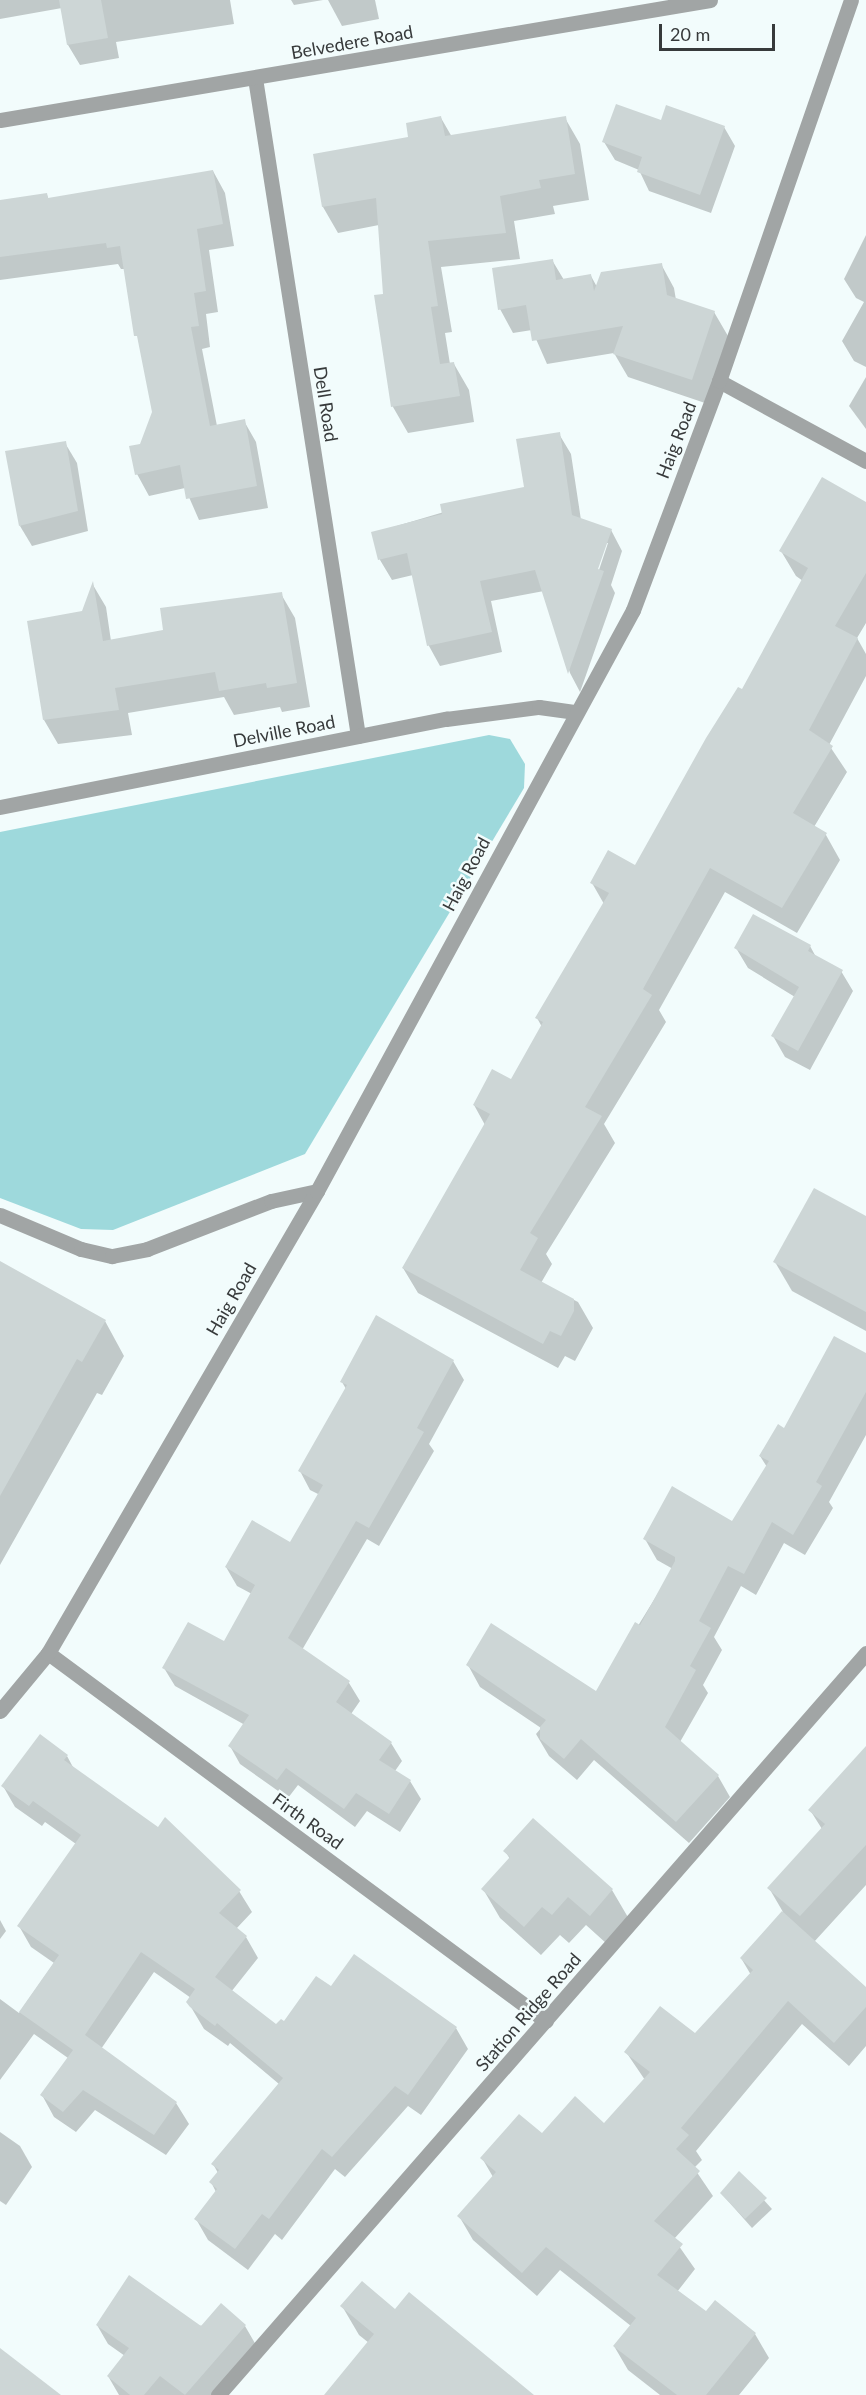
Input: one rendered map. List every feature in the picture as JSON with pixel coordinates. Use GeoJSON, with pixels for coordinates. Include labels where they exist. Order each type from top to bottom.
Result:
{"type":"FeatureCollection","features":[{"type":"Feature","properties":{"kind":"street","name":"Belvedere Road"},"geometry":{"type":"LineString","coordinates":[[0,120],[710,0]]}},
{"type":"Feature","properties":{"kind":"street","name":"Haig Road"},"geometry":{"type":"LineString","coordinates":[[0,1711],[48,1653],[317,1191],[633,610],[719,381],[851,0]]}},
{"type":"Feature","properties":{"kind":"street","name":"Dell Road"},"geometry":{"type":"LineString","coordinates":[[255,78],[358,736]]}},
{"type":"Feature","properties":{"kind":"street"},"geometry":{"type":"LineString","coordinates":[[719,381],[866,461]]}},
{"type":"Feature","properties":{"kind":"street","name":"Delville Road"},"geometry":{"type":"LineString","coordinates":[[0,807],[358,736],[539,707],[576,712]]}},
{"type":"Feature","properties":{"kind":"street"},"geometry":{"type":"LineString","coordinates":[[0,1215],[81,1249],[112,1256],[147,1249],[271,1201],[317,1191]]}},
{"type":"Feature","properties":{"kind":"street","name":"Firth Road"},"geometry":{"type":"LineString","coordinates":[[48,1653],[546,2021]]}},
{"type":"Feature","properties":{"kind":"street","name":"Station Ridge Road"},"geometry":{"type":"LineString","coordinates":[[218,2395],[866,1653]]}},
{"type":"Feature","properties":{"kind":"shaded area"},"geometry":{"type":"Polygon","coordinates":[[[489,735],[510,739],[525,764],[524,788],[305,1154],[113,1230],[81,1229],[0,1198],[0,832],[489,735]]]}},
{"type":"Feature","properties":{"kind":"building"},"geometry":{"type":"Polygon","coordinates":[[[59,0],[101,0],[108,38],[67,45],[59,0]]]}},
{"type":"Feature","properties":{"kind":"building"},"geometry":{"type":"Polygon","coordinates":[[[616,104],[661,120],[666,105],[725,126],[700,195],[637,172],[642,157],[602,142],[616,104]]]}},
{"type":"Feature","properties":{"kind":"building"},"geometry":{"type":"Polygon","coordinates":[[[441,116],[445,136],[566,116],[575,174],[539,180],[541,188],[500,196],[506,233],[428,241],[438,306],[431,307],[440,364],[454,362],[460,396],[391,407],[374,295],[383,294],[376,198],[322,207],[313,154],[408,137],[406,123],[441,116]]]}},
{"type":"Feature","properties":{"kind":"building"},"geometry":{"type":"Polygon","coordinates":[[[213,170],[223,224],[197,229],[206,291],[194,293],[199,326],[191,327],[210,426],[245,419],[257,486],[186,499],[180,465],[135,475],[129,446],[140,444],[152,412],[137,336],[134,336],[120,246],[107,248],[106,243],[0,257],[0,200],[47,193],[48,198],[213,170]]]}},
{"type":"Feature","properties":{"kind":"building"},"geometry":{"type":"Polygon","coordinates":[[[553,259],[556,280],[591,274],[594,291],[601,272],[662,263],[667,295],[715,311],[692,380],[613,354],[623,326],[532,341],[526,305],[498,310],[492,268],[553,259]]]}},
{"type":"Feature","properties":{"kind":"building"},"geometry":{"type":"Polygon","coordinates":[[[560,432],[572,515],[612,529],[598,569],[604,571],[568,674],[535,570],[480,581],[492,632],[427,646],[407,553],[378,560],[371,532],[442,514],[440,504],[524,487],[516,439],[560,432]]]}},
{"type":"Feature","properties":{"kind":"building"},"geometry":{"type":"Polygon","coordinates":[[[66,441],[78,511],[19,526],[5,451],[66,441]]]}},
{"type":"Feature","properties":{"kind":"building"},"geometry":{"type":"Polygon","coordinates":[[[822,477],[866,502],[866,573],[835,626],[858,638],[809,730],[833,746],[793,813],[827,833],[782,908],[710,868],[643,989],[652,995],[585,1107],[602,1116],[530,1233],[538,1238],[520,1270],[574,1299],[574,1311],[561,1336],[550,1331],[543,1344],[402,1268],[490,1114],[473,1105],[492,1069],[511,1079],[543,1022],[535,1018],[609,893],[590,883],[608,850],[635,865],[706,738],[738,687],[742,689],[808,568],[779,551],[822,477]]]}},
{"type":"Feature","properties":{"kind":"building"},"geometry":{"type":"Polygon","coordinates":[[[93,581],[103,641],[163,630],[160,608],[282,592],[297,683],[267,688],[266,683],[219,691],[215,672],[115,688],[119,710],[43,720],[27,621],[82,611],[93,581]]]}},
{"type":"Feature","properties":{"kind":"building"},"geometry":{"type":"Polygon","coordinates":[[[753,914],[811,945],[808,951],[843,970],[798,1051],[771,1036],[799,987],[734,948],[753,914]]]}},
{"type":"Feature","properties":{"kind":"building"},"geometry":{"type":"Polygon","coordinates":[[[814,1188],[866,1216],[866,1312],[773,1262],[814,1188]]]}},
{"type":"Feature","properties":{"kind":"building"},"geometry":{"type":"Polygon","coordinates":[[[0,1261],[106,1320],[82,1362],[77,1359],[0,1496],[0,1261]]]}},
{"type":"Feature","properties":{"kind":"building"},"geometry":{"type":"Polygon","coordinates":[[[376,1315],[454,1360],[417,1428],[424,1432],[369,1528],[356,1521],[288,1638],[350,1681],[336,1702],[392,1742],[379,1760],[411,1780],[389,1814],[356,1793],[344,1809],[286,1768],[277,1780],[228,1746],[249,1715],[162,1668],[188,1622],[224,1641],[255,1585],[225,1567],[252,1520],[290,1542],[323,1485],[298,1471],[347,1385],[340,1382],[376,1315]]]}},
{"type":"Feature","properties":{"kind":"building"},"geometry":{"type":"Polygon","coordinates":[[[834,1336],[866,1353],[866,1392],[816,1482],[822,1486],[793,1535],[772,1522],[744,1574],[728,1566],[699,1621],[711,1628],[690,1666],[696,1670],[665,1727],[719,1775],[676,1822],[581,1739],[564,1759],[540,1739],[540,1727],[546,1720],[466,1665],[491,1623],[596,1691],[635,1622],[640,1625],[675,1561],[675,1557],[643,1539],[672,1486],[732,1521],[769,1461],[759,1456],[778,1424],[784,1428],[834,1336]]]}},
{"type":"Feature","properties":{"kind":"building"},"geometry":{"type":"Polygon","coordinates":[[[40,1734],[68,1755],[64,1760],[158,1827],[165,1817],[241,1890],[219,1913],[247,1936],[215,1977],[276,2024],[281,2019],[284,2021],[316,1976],[331,1986],[354,1954],[457,2027],[408,2095],[395,2086],[332,2157],[322,2149],[269,2219],[262,2214],[235,2249],[194,2219],[217,2189],[209,2182],[219,2170],[211,2164],[283,2078],[217,2023],[215,2026],[190,2007],[186,2002],[195,1989],[141,1952],[85,2035],[177,2102],[154,2135],[83,2090],[63,2112],[40,2095],[73,2050],[19,2012],[59,1955],[17,1926],[81,1835],[33,1801],[29,1806],[1,1786],[40,1734]]]}},
{"type":"Feature","properties":{"kind":"building"},"geometry":{"type":"Polygon","coordinates":[[[866,1746],[866,1845],[800,1916],[767,1888],[825,1824],[808,1810],[866,1746]]]}},
{"type":"Feature","properties":{"kind":"building"},"geometry":{"type":"Polygon","coordinates":[[[533,1818],[613,1889],[590,1916],[568,1897],[552,1915],[542,1907],[524,1927],[481,1889],[510,1857],[503,1851],[533,1818]]]}},
{"type":"Feature","properties":{"kind":"building"},"geometry":{"type":"Polygon","coordinates":[[[782,1911],[866,1987],[866,2007],[834,2043],[788,2001],[681,2128],[689,2135],[676,2149],[700,2171],[654,2221],[683,2244],[657,2275],[706,2311],[715,2300],[756,2333],[706,2395],[677,2395],[613,2346],[636,2318],[546,2247],[522,2273],[457,2216],[496,2172],[480,2158],[519,2114],[542,2133],[575,2096],[604,2123],[650,2072],[624,2052],[660,2006],[695,2033],[753,1970],[740,1958],[782,1911]]]}},
{"type":"Feature","properties":{"kind":"building"},"geometry":{"type":"Polygon","coordinates":[[[739,2171],[767,2198],[745,2219],[720,2193],[739,2171]]]}},
{"type":"Feature","properties":{"kind":"building"},"geometry":{"type":"Polygon","coordinates":[[[129,2275],[201,2326],[221,2303],[246,2325],[185,2395],[160,2376],[144,2395],[130,2395],[107,2376],[129,2348],[96,2325],[129,2275]]]}},
{"type":"Feature","properties":{"kind":"building"},"geometry":{"type":"Polygon","coordinates":[[[362,2281],[395,2309],[409,2292],[534,2395],[324,2395],[374,2334],[340,2306],[362,2281]]]}},
{"type":"Feature","properties":{"kind":"building"},"geometry":{"type":"Polygon","coordinates":[[[0,2348],[61,2395],[0,2395],[0,2348]]]}}]}
